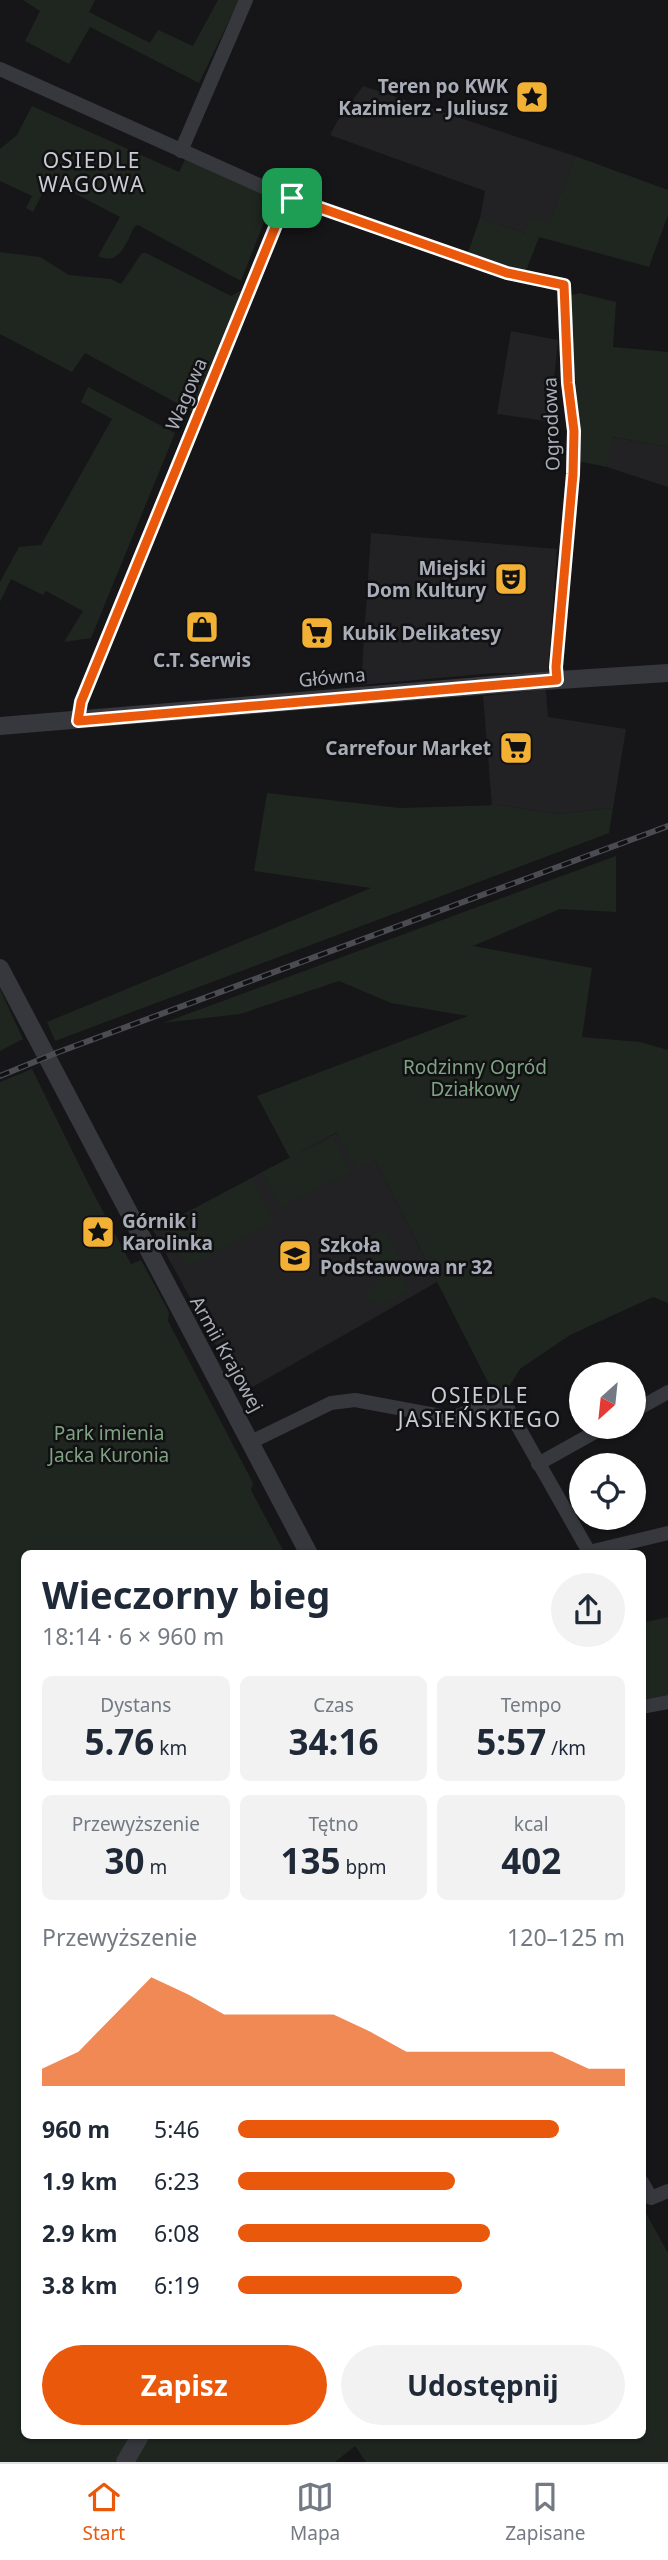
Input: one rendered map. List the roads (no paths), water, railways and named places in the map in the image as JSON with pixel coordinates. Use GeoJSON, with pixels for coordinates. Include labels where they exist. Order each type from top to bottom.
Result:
{"type":"FeatureCollection","features":[{"type":"Feature","properties":{"kind":"street"},"geometry":{"type":"LineString","coordinates":[[181,151],[246,0]]}},
{"type":"Feature","properties":{"kind":"street"},"geometry":{"type":"LineString","coordinates":[[0,69],[292,198]]}},
{"type":"Feature","properties":{"kind":"street","name":"Ogrodowa"},"geometry":{"type":"LineString","coordinates":[[292,198],[507,273],[564,285],[568,383],[574,431],[557,680]]}},
{"type":"Feature","properties":{"kind":"street","name":"Wagowa"},"geometry":{"type":"LineString","coordinates":[[78,721],[81,702],[189,436],[283,208],[292,198]]}},
{"type":"Feature","properties":{"kind":"street","name":"Główna"},"geometry":{"type":"LineString","coordinates":[[0,726],[668,673]]}},
{"type":"Feature","properties":{"kind":"street","name":"Armii Krajowej"},"geometry":{"type":"LineString","coordinates":[[0,968],[307,1550]]}},
{"type":"Feature","properties":{"kind":"street"},"geometry":{"type":"LineString","coordinates":[[646,1404],[668,1392]]}},
{"type":"Feature","properties":{"kind":"street"},"geometry":{"type":"LineString","coordinates":[[251,1442],[331,1403],[342,1401],[355,1400],[441,1416],[457,1416],[496,1401],[502,1402],[588,1550]]}},
{"type":"Feature","properties":{"kind":"street"},"geometry":{"type":"LineString","coordinates":[[538,1464],[583,1439]]}},
{"type":"Feature","properties":{"kind":"street"},"geometry":{"type":"LineString","coordinates":[[597,1550],[668,1533]]}},
{"type":"Feature","properties":{"kind":"street"},"geometry":{"type":"LineString","coordinates":[[646,1706],[668,1702]]}},
{"type":"Feature","properties":{"kind":"street"},"geometry":{"type":"LineString","coordinates":[[646,2190],[651,2199],[668,2191]]}},
{"type":"Feature","properties":{"kind":"street"},"geometry":{"type":"LineString","coordinates":[[125,2462],[139,2439]]}},
{"type":"Feature","properties":{"kind":"railway"},"geometry":{"type":"LineString","coordinates":[[0,1076],[668,826]]}},
{"type":"Feature","properties":{"kind":"place","name":"Teren po KWK Kazimierz - Juliusz"},"geometry":{"type":"Point","coordinates":[532,97]}},
{"type":"Feature","properties":{"kind":"place","name":"Miejski Dom Kultury"},"geometry":{"type":"Point","coordinates":[511,579]}},
{"type":"Feature","properties":{"kind":"place","name":"C.T. Serwis"},"geometry":{"type":"Point","coordinates":[202,627]}},
{"type":"Feature","properties":{"kind":"place","name":"Kubik Delikatesy"},"geometry":{"type":"Point","coordinates":[317,633]}},
{"type":"Feature","properties":{"kind":"place","name":"Carrefour Market"},"geometry":{"type":"Point","coordinates":[516,748]}},
{"type":"Feature","properties":{"kind":"place","name":"Górnik i Karolinka"},"geometry":{"type":"Point","coordinates":[98,1232]}},
{"type":"Feature","properties":{"kind":"place","name":"Szkoła Podstawowa nr 32"},"geometry":{"type":"Point","coordinates":[295,1256]}},
{"type":"Feature","properties":{"kind":"district","name":"OSIEDLE WAGOWA"},"geometry":{"type":"Point","coordinates":[92,173]}},
{"type":"Feature","properties":{"kind":"district","name":"OSIEDLE JASIEŃSKIEGO"},"geometry":{"type":"Point","coordinates":[480,1408]}},
{"type":"Feature","properties":{"kind":"park label","name":"Rodzinny Ogród Działkowy"},"geometry":{"type":"Point","coordinates":[475,1078]}},
{"type":"Feature","properties":{"kind":"park label","name":"Park imienia Jacka Kuronia"},"geometry":{"type":"Point","coordinates":[109,1444]}}]}
